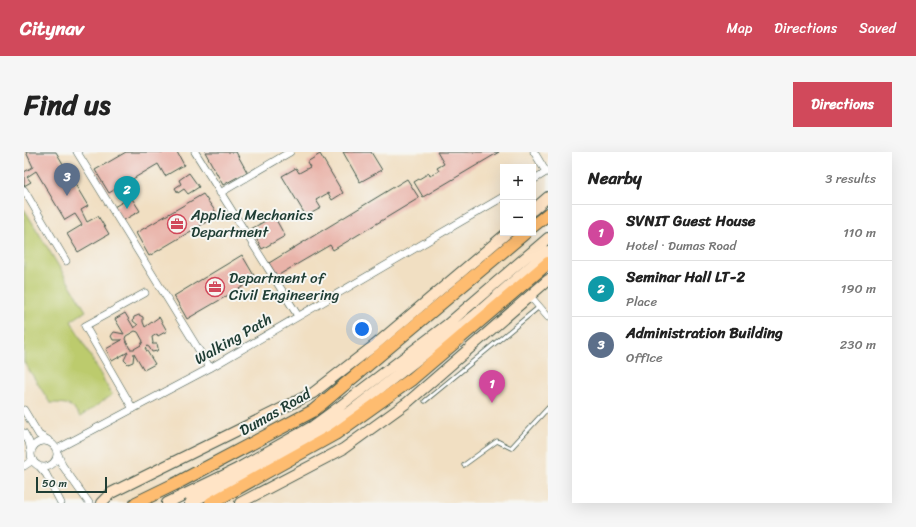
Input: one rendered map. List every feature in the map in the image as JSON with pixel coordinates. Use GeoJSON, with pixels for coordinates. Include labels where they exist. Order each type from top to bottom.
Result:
{"type":"FeatureCollection","features":[{"type":"Feature","properties":{"kind":"main road"},"geometry":{"type":"LineString","coordinates":[[536,208],[548,198]]}},
{"type":"Feature","properties":{"kind":"main road"},"geometry":{"type":"LineString","coordinates":[[536,224],[548,214]]}},
{"type":"Feature","properties":{"kind":"main road"},"geometry":{"type":"LineString","coordinates":[[101,503],[111,494],[313,393],[364,354],[504,236]]}},
{"type":"Feature","properties":{"kind":"main road","name":"Dumas Road"},"geometry":{"type":"LineString","coordinates":[[136,503],[313,411],[521,236]]}},
{"type":"Feature","properties":{"kind":"main road"},"geometry":{"type":"LineString","coordinates":[[167,503],[235,470],[313,426],[448,324],[548,238]]}},
{"type":"Feature","properties":{"kind":"main road"},"geometry":{"type":"LineString","coordinates":[[190,503],[305,441],[351,411],[474,316],[548,251]]}},
{"type":"Feature","properties":{"kind":"main road"},"geometry":{"type":"LineString","coordinates":[[211,503],[335,434],[348,425],[412,379],[548,263]]}},
{"type":"Feature","properties":{"kind":"main road"},"geometry":{"type":"LineString","coordinates":[[240,503],[343,449],[408,402],[548,280]]}},
{"type":"Feature","properties":{"kind":"street"},"geometry":{"type":"LineString","coordinates":[[77,152],[210,368]]}},
{"type":"Feature","properties":{"kind":"street"},"geometry":{"type":"LineString","coordinates":[[195,152],[298,316]]}},
{"type":"Feature","properties":{"kind":"street"},"geometry":{"type":"LineString","coordinates":[[220,193],[290,152]]}},
{"type":"Feature","properties":{"kind":"street"},"geometry":{"type":"LineString","coordinates":[[534,152],[546,172],[536,178]]}},
{"type":"Feature","properties":{"kind":"street"},"geometry":{"type":"LineString","coordinates":[[24,190],[66,261]]}},
{"type":"Feature","properties":{"kind":"street","name":"Walking Path"},"geometry":{"type":"LineString","coordinates":[[57,451],[210,368],[500,199]]}},
{"type":"Feature","properties":{"kind":"street"},"geometry":{"type":"LineString","coordinates":[[133,409],[85,326],[145,293]]}},
{"type":"Feature","properties":{"kind":"street"},"geometry":{"type":"LineString","coordinates":[[530,296],[548,317]]}},
{"type":"Feature","properties":{"kind":"street"},"geometry":{"type":"LineString","coordinates":[[24,410],[39,434],[51,443],[57,451],[62,465],[89,503]]}},
{"type":"Feature","properties":{"kind":"street"},"geometry":{"type":"LineString","coordinates":[[24,433],[29,442],[33,460],[46,474],[61,503]]}},
{"type":"Feature","properties":{"kind":"street"},"geometry":{"type":"LineString","coordinates":[[31,452],[38,442],[47,441],[51,443]]}},
{"type":"Feature","properties":{"kind":"street"},"geometry":{"type":"LineString","coordinates":[[39,466],[43,467],[51,465],[55,462],[57,451]]}},
{"type":"Feature","properties":{"kind":"street"},"geometry":{"type":"LineString","coordinates":[[24,466],[33,460]]}},
{"type":"Feature","properties":{"kind":"lane"},"geometry":{"type":"LineString","coordinates":[[425,401],[539,306]]}},
{"type":"Feature","properties":{"kind":"lane"},"geometry":{"type":"LineString","coordinates":[[464,465],[497,441],[511,448],[548,408]]}},
{"type":"Feature","properties":{"kind":"green space"},"geometry":{"type":"Polygon","coordinates":[[[24,209],[86,311],[71,321],[112,395],[80,417],[71,406],[60,403],[50,403],[24,362],[24,209]]]}},
{"type":"Feature","properties":{"kind":"building"},"geometry":{"type":"Polygon","coordinates":[[[26,152],[56,152],[88,206],[81,210],[87,222],[98,216],[109,234],[78,252],[67,234],[82,225],[75,214],[65,220],[36,171],[27,177],[31,182],[24,186],[24,172],[33,167],[26,152]]]}},
{"type":"Feature","properties":{"kind":"building"},"geometry":{"type":"Polygon","coordinates":[[[126,152],[177,152],[184,165],[165,176],[158,164],[109,193],[95,170],[126,152]]]}},
{"type":"Feature","properties":{"kind":"building"},"geometry":{"type":"Polygon","coordinates":[[[205,152],[236,152],[247,172],[223,185],[205,152]]]}},
{"type":"Feature","properties":{"kind":"building"},"geometry":{"type":"Polygon","coordinates":[[[343,152],[371,152],[382,170],[360,182],[343,152]]]}},
{"type":"Feature","properties":{"kind":"building"},"geometry":{"type":"Polygon","coordinates":[[[437,152],[499,152],[423,197],[414,182],[429,173],[430,176],[439,171],[437,168],[444,164],[437,152]]]}},
{"type":"Feature","properties":{"kind":"building"},"geometry":{"type":"Polygon","coordinates":[[[320,154],[343,193],[332,200],[328,193],[316,200],[321,208],[306,216],[282,176],[296,168],[299,173],[310,167],[307,162],[320,154]]]}},
{"type":"Feature","properties":{"kind":"building"},"geometry":{"type":"Polygon","coordinates":[[[189,173],[199,187],[188,194],[184,189],[178,193],[175,188],[181,184],[179,180],[189,173]]]}},
{"type":"Feature","properties":{"kind":"building"},"geometry":{"type":"Polygon","coordinates":[[[407,179],[419,198],[333,250],[330,245],[277,276],[269,263],[407,179]]]}},
{"type":"Feature","properties":{"kind":"building","name":"Applied Mechanics Department"},"geometry":{"type":"Polygon","coordinates":[[[203,194],[218,215],[149,256],[136,233],[203,194]]]}},
{"type":"Feature","properties":{"kind":"building"},"geometry":{"type":"Polygon","coordinates":[[[131,197],[140,211],[122,221],[114,207],[131,197]]]}},
{"type":"Feature","properties":{"kind":"building"},"geometry":{"type":"Polygon","coordinates":[[[274,216],[285,236],[262,249],[251,229],[274,216]]]}},
{"type":"Feature","properties":{"kind":"building","name":"Department of Civil Engineering"},"geometry":{"type":"Polygon","coordinates":[[[242,255],[256,279],[187,319],[174,296],[242,255]]]}},
{"type":"Feature","properties":{"kind":"building"},"geometry":{"type":"Polygon","coordinates":[[[125,313],[134,328],[138,325],[133,321],[134,317],[139,315],[143,317],[145,327],[159,317],[167,331],[158,336],[157,334],[152,337],[152,344],[157,344],[157,351],[152,352],[147,346],[145,348],[155,364],[144,370],[134,353],[133,362],[128,364],[124,360],[128,352],[112,361],[106,349],[122,340],[113,340],[111,336],[114,332],[124,334],[115,319],[125,313]],[[135,331],[126,336],[125,339],[130,349],[134,349],[141,345],[143,341],[138,332],[135,331]]]}},
{"type":"Feature","properties":{"kind":"place","name":"Administration Building"},"geometry":{"type":"Point","coordinates":[67,196]}},
{"type":"Feature","properties":{"kind":"place","name":"Seminar Hall LT-2"},"geometry":{"type":"Point","coordinates":[127,209]}},
{"type":"Feature","properties":{"kind":"place","name":"Applied Mechanics Department"},"geometry":{"type":"Point","coordinates":[177,224]}},
{"type":"Feature","properties":{"kind":"place","name":"Department of Civil Engineering"},"geometry":{"type":"Point","coordinates":[215,287]}},
{"type":"Feature","properties":{"kind":"place","name":"SVNIT Guest House"},"geometry":{"type":"Point","coordinates":[492,403]}}]}
